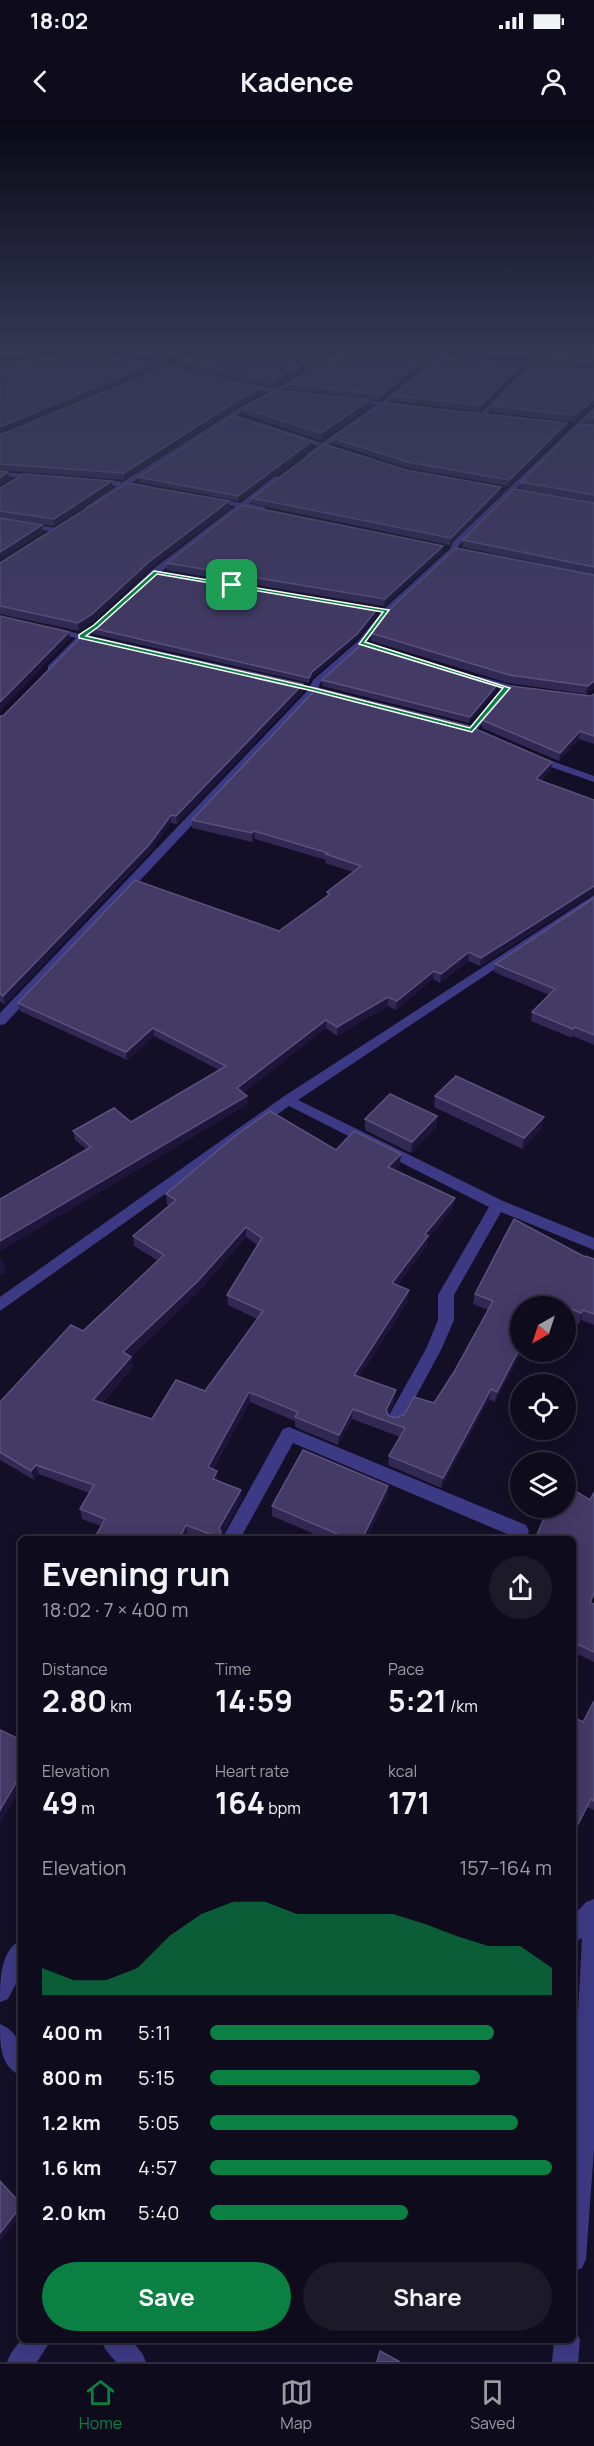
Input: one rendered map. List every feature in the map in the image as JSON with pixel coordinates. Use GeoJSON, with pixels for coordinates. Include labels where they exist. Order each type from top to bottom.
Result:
{"type":"FeatureCollection","features":[{"type":"Feature","properties":{"kind":"street"},"geometry":{"type":"LineString","coordinates":[[85,510],[177,451]]}},
{"type":"Feature","properties":{"kind":"street"},"geometry":{"type":"LineString","coordinates":[[306,459],[317,451]]}},
{"type":"Feature","properties":{"kind":"street"},"geometry":{"type":"LineString","coordinates":[[341,451],[345,452]]}},
{"type":"Feature","properties":{"kind":"street"},"geometry":{"type":"LineString","coordinates":[[319,691],[316,682],[361,643],[387,611],[453,550],[456,544],[515,493],[554,451]]}},
{"type":"Feature","properties":{"kind":"street"},"geometry":{"type":"LineString","coordinates":[[113,611],[155,572],[287,472]]}},
{"type":"Feature","properties":{"kind":"street"},"geometry":{"type":"LineString","coordinates":[[0,474],[54,478]]}},
{"type":"Feature","properties":{"kind":"street"},"geometry":{"type":"LineString","coordinates":[[7,486],[22,476]]}},
{"type":"Feature","properties":{"kind":"street"},"geometry":{"type":"LineString","coordinates":[[85,480],[158,490]]}},
{"type":"Feature","properties":{"kind":"street"},"geometry":{"type":"LineString","coordinates":[[498,490],[515,493]]}},
{"type":"Feature","properties":{"kind":"street"},"geometry":{"type":"LineString","coordinates":[[202,498],[275,512]]}},
{"type":"Feature","properties":{"kind":"street"},"geometry":{"type":"LineString","coordinates":[[0,521],[55,530]]}},
{"type":"Feature","properties":{"kind":"street"},"geometry":{"type":"LineString","coordinates":[[46,536],[65,523]]}},
{"type":"Feature","properties":{"kind":"street"},"geometry":{"type":"LineString","coordinates":[[442,548],[465,553]]}},
{"type":"Feature","properties":{"kind":"street"},"geometry":{"type":"LineString","coordinates":[[155,572],[167,574]]}},
{"type":"Feature","properties":{"kind":"street"},"geometry":{"type":"LineString","coordinates":[[375,609],[387,611]]}},
{"type":"Feature","properties":{"kind":"street"},"geometry":{"type":"LineString","coordinates":[[33,626],[114,644]]}},
{"type":"Feature","properties":{"kind":"street"},"geometry":{"type":"LineString","coordinates":[[43,676],[81,636],[96,626]]}},
{"type":"Feature","properties":{"kind":"street"},"geometry":{"type":"LineString","coordinates":[[361,643],[372,646]]}},
{"type":"Feature","properties":{"kind":"street"},"geometry":{"type":"LineString","coordinates":[[473,677],[507,688],[542,693]]}},
{"type":"Feature","properties":{"kind":"street"},"geometry":{"type":"LineString","coordinates":[[302,687],[319,691]]}},
{"type":"Feature","properties":{"kind":"street"},"geometry":{"type":"LineString","coordinates":[[472,730],[507,688]]}},
{"type":"Feature","properties":{"kind":"street"},"geometry":{"type":"LineString","coordinates":[[0,1021],[319,691]]}},
{"type":"Feature","properties":{"kind":"street"},"geometry":{"type":"LineString","coordinates":[[461,728],[472,730],[482,736]]}},
{"type":"Feature","properties":{"kind":"street"},"geometry":{"type":"LineString","coordinates":[[524,753],[594,779]]}},
{"type":"Feature","properties":{"kind":"street"},"geometry":{"type":"LineString","coordinates":[[0,1305],[288,1100],[594,898]]}},
{"type":"Feature","properties":{"kind":"street"},"geometry":{"type":"LineString","coordinates":[[288,1100],[498,1205],[594,1244]]}},
{"type":"Feature","properties":{"kind":"street"},"geometry":{"type":"LineString","coordinates":[[395,1419],[433,1350],[446,1320],[446,1295],[498,1205]]}},
{"type":"Feature","properties":{"kind":"street"},"geometry":{"type":"LineString","coordinates":[[233,1536],[289,1434],[520,1531]]}},
{"type":"Feature","properties":{"kind":"street"},"geometry":{"type":"LineString","coordinates":[[576,1929],[594,1910]]}},
{"type":"Feature","properties":{"kind":"street"},"geometry":{"type":"LineString","coordinates":[[576,2222],[584,2123],[594,1922]]}},
{"type":"Feature","properties":{"kind":"street"},"geometry":{"type":"LineString","coordinates":[[0,1991],[18,1957]]}},
{"type":"Feature","properties":{"kind":"street"},"geometry":{"type":"LineString","coordinates":[[0,2036],[18,2060]]}},
{"type":"Feature","properties":{"kind":"street"},"geometry":{"type":"LineString","coordinates":[[20,2362],[36,2343]]}},
{"type":"Feature","properties":{"kind":"street"},"geometry":{"type":"LineString","coordinates":[[117,2343],[133,2362]]}},
{"type":"Feature","properties":{"kind":"street"},"geometry":{"type":"LineString","coordinates":[[565,2362],[567,2343]]}},
{"type":"Feature","properties":{"kind":"building"},"geometry":{"type":"Polygon","coordinates":[[[0,451],[159,451],[124,473],[0,464],[0,451]]]}},
{"type":"Feature","properties":{"kind":"building"},"geometry":{"type":"Polygon","coordinates":[[[179,451],[299,451],[238,496],[139,477],[179,451]]]}},
{"type":"Feature","properties":{"kind":"building"},"geometry":{"type":"Polygon","coordinates":[[[315,451],[345,451],[406,470],[501,487],[451,538],[252,498],[315,451]]]}},
{"type":"Feature","properties":{"kind":"building"},"geometry":{"type":"Polygon","coordinates":[[[372,451],[539,451],[509,480],[408,462],[372,451]]]}},
{"type":"Feature","properties":{"kind":"building"},"geometry":{"type":"Polygon","coordinates":[[[553,451],[594,451],[594,495],[521,482],[553,451]]]}},
{"type":"Feature","properties":{"kind":"building"},"geometry":{"type":"Polygon","coordinates":[[[0,471],[8,472],[0,478],[0,471]]]}},
{"type":"Feature","properties":{"kind":"building"},"geometry":{"type":"Polygon","coordinates":[[[24,474],[112,481],[54,519],[0,511],[0,488],[24,474]]]}},
{"type":"Feature","properties":{"kind":"building"},"geometry":{"type":"Polygon","coordinates":[[[127,483],[229,501],[150,561],[91,615],[78,623],[0,606],[0,563],[127,483]]]}},
{"type":"Feature","properties":{"kind":"building"},"geometry":{"type":"Polygon","coordinates":[[[514,489],[594,503],[594,567],[463,540],[514,489]]]}},
{"type":"Feature","properties":{"kind":"building"},"geometry":{"type":"Polygon","coordinates":[[[242,505],[443,546],[385,599],[167,563],[242,505]]]}},
{"type":"Feature","properties":{"kind":"building"},"geometry":{"type":"Polygon","coordinates":[[[0,518],[42,525],[0,552],[0,518]]]}},
{"type":"Feature","properties":{"kind":"building"},"geometry":{"type":"Polygon","coordinates":[[[456,548],[594,575],[594,681],[588,686],[509,675],[371,633],[392,607],[456,548]]]}},
{"type":"Feature","properties":{"kind":"building"},"geometry":{"type":"Polygon","coordinates":[[[157,572],[377,609],[357,634],[312,672],[309,678],[92,628],[157,572]]]}},
{"type":"Feature","properties":{"kind":"building"},"geometry":{"type":"Polygon","coordinates":[[[0,616],[69,632],[0,702],[0,616]]]}},
{"type":"Feature","properties":{"kind":"building"},"geometry":{"type":"Polygon","coordinates":[[[83,635],[303,684],[176,816],[171,815],[149,845],[3,996],[0,994],[0,716],[3,716],[83,635]]]}},
{"type":"Feature","properties":{"kind":"building"},"geometry":{"type":"Polygon","coordinates":[[[364,642],[498,684],[470,717],[322,680],[364,642]]]}},
{"type":"Feature","properties":{"kind":"building"},"geometry":{"type":"Polygon","coordinates":[[[511,686],[591,696],[594,694],[594,736],[580,731],[560,753],[482,720],[511,686]]]}},
{"type":"Feature","properties":{"kind":"building"},"geometry":{"type":"Polygon","coordinates":[[[317,688],[469,726],[552,762],[536,779],[594,800],[594,886],[481,958],[469,952],[441,974],[434,971],[397,1001],[388,997],[337,1027],[326,1020],[237,1088],[247,1096],[0,1241],[0,1199],[91,1147],[73,1131],[114,1108],[131,1122],[226,1066],[153,1028],[126,1052],[18,1003],[135,880],[279,931],[330,894],[327,892],[361,866],[326,854],[328,853],[254,831],[252,833],[192,820],[317,688]]]}},
{"type":"Feature","properties":{"kind":"building"},"geometry":{"type":"Polygon","coordinates":[[[594,898],[594,1035],[532,1012],[555,989],[495,964],[594,898]]]}},
{"type":"Feature","properties":{"kind":"building"},"geometry":{"type":"Polygon","coordinates":[[[456,1076],[544,1117],[524,1138],[435,1096],[456,1076]]]}},
{"type":"Feature","properties":{"kind":"building"},"geometry":{"type":"Polygon","coordinates":[[[390,1094],[437,1116],[412,1142],[365,1119],[390,1094]]]}},
{"type":"Feature","properties":{"kind":"building"},"geometry":{"type":"Polygon","coordinates":[[[270,1111],[336,1150],[354,1131],[401,1154],[388,1167],[455,1198],[425,1234],[428,1236],[392,1283],[409,1290],[354,1375],[396,1390],[386,1410],[389,1416],[395,1418],[404,1415],[414,1397],[434,1403],[454,1372],[493,1301],[475,1294],[514,1219],[585,1257],[594,1259],[594,1314],[583,1310],[581,1313],[576,1311],[576,1296],[510,1296],[510,1362],[513,1362],[497,1392],[491,1389],[443,1478],[389,1456],[405,1428],[353,1409],[339,1435],[295,1417],[298,1412],[249,1392],[208,1467],[217,1471],[213,1479],[241,1490],[219,1528],[221,1532],[219,1536],[186,1525],[180,1536],[96,1536],[105,1519],[80,1509],[94,1485],[36,1465],[31,1471],[0,1452],[0,1402],[71,1325],[83,1331],[164,1255],[133,1236],[176,1200],[166,1194],[235,1136],[270,1111]],[[246,1227],[198,1281],[123,1352],[131,1357],[93,1400],[152,1419],[176,1380],[205,1391],[263,1311],[227,1295],[262,1238],[246,1227]]]}},
{"type":"Feature","properties":{"kind":"building"},"geometry":{"type":"Polygon","coordinates":[[[303,1450],[388,1486],[363,1536],[342,1536],[272,1506],[303,1450]]]}},
{"type":"Feature","properties":{"kind":"building"},"geometry":{"type":"Polygon","coordinates":[[[576,1491],[590,1500],[594,1492],[594,1593],[590,1603],[594,1604],[594,1652],[576,1643],[576,1536],[536,1536],[544,1518],[576,1518],[576,1491]]]}},
{"type":"Feature","properties":{"kind":"building"},"geometry":{"type":"Polygon","coordinates":[[[594,1701],[594,1801],[591,1799],[576,1828],[576,1718],[583,1722],[594,1701]]]}},
{"type":"Feature","properties":{"kind":"building"},"geometry":{"type":"Polygon","coordinates":[[[0,1730],[18,1739],[18,1779],[0,1810],[0,1730]]]}},
{"type":"Feature","properties":{"kind":"building"},"geometry":{"type":"Polygon","coordinates":[[[0,2181],[18,2201],[18,2210],[0,2233],[0,2181]]]}},
{"type":"Feature","properties":{"kind":"building"},"geometry":{"type":"Polygon","coordinates":[[[380,2351],[400,2362],[377,2362],[380,2351]]]}},
{"type":"Feature","properties":{"kind":"route"},"geometry":{"type":"LineString","coordinates":[[155,572],[232,585],[387,611],[361,643],[507,688],[472,730],[314,690],[81,636],[96,626],[155,572]]}}]}
